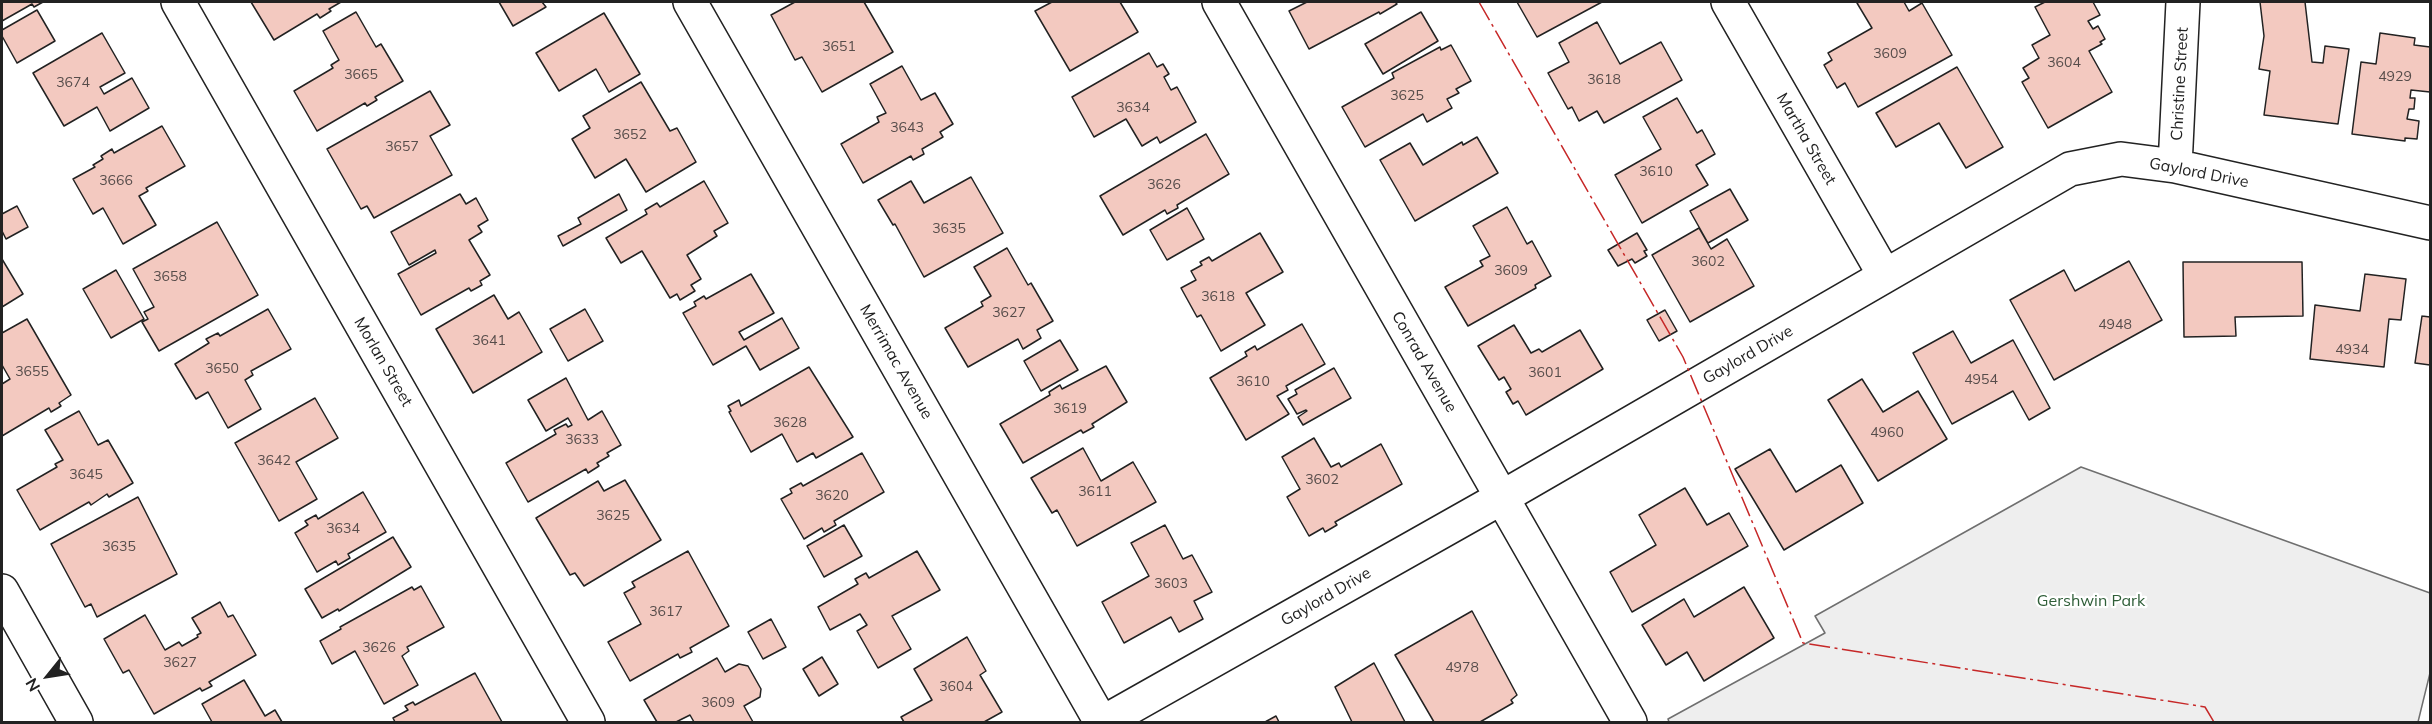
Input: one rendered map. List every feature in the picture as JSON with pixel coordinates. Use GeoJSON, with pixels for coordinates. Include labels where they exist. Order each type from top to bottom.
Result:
{"type":"FeatureCollection","features":[{"type":"Feature","properties":{"kind":"street","name":"Morlan Street"},"geometry":{"type":"LineString","coordinates":[[178,2],[588,723]]}},
{"type":"Feature","properties":{"kind":"street","name":"Merrimac Avenue"},"geometry":{"type":"LineString","coordinates":[[690,2],[1103,723]]}},
{"type":"Feature","properties":{"kind":"street","name":"Conrad Avenue"},"geometry":{"type":"LineString","coordinates":[[1219,2],[1630,723]]}},
{"type":"Feature","properties":{"kind":"street","name":"Martha Street"},"geometry":{"type":"LineString","coordinates":[[1728,2],[1884,276]]}},
{"type":"Feature","properties":{"kind":"street","name":"Christine Street"},"geometry":{"type":"LineString","coordinates":[[2175,166],[2183,2]]}},
{"type":"Feature","properties":{"kind":"street","name":"Gaylord Drive"},"geometry":{"type":"LineString","coordinates":[[1103,723],[1502,498],[2070,169],[2121,159],[2175,166],[2430,223]]}},
{"type":"Feature","properties":{"kind":"street"},"geometry":{"type":"LineString","coordinates":[[2,591],[76,723]]}},
{"type":"Feature","properties":{"kind":"green space","name":"Gershwin Park"},"geometry":{"type":"Polygon","coordinates":[[[2081,467],[2430,593],[2430,673],[2418,722],[1669,722],[1668,719],[1825,633],[1815,616],[2081,467]]]}},
{"type":"Feature","properties":{"kind":"building"},"geometry":{"type":"Polygon","coordinates":[[[2,2],[43,2],[34,7],[32,4],[2,21],[2,2]]]}},
{"type":"Feature","properties":{"kind":"building"},"geometry":{"type":"Polygon","coordinates":[[[251,2],[341,2],[320,18],[317,14],[274,40],[251,2]]]}},
{"type":"Feature","properties":{"kind":"building"},"geometry":{"type":"Polygon","coordinates":[[[499,2],[542,2],[546,7],[513,26],[499,2]]]}},
{"type":"Feature","properties":{"kind":"building"},"geometry":{"type":"Polygon","coordinates":[[[795,2],[864,2],[893,52],[822,92],[802,57],[795,60],[771,15],[795,2]]]}},
{"type":"Feature","properties":{"kind":"building"},"geometry":{"type":"Polygon","coordinates":[[[1052,2],[1120,2],[1138,32],[1070,71],[1035,11],[1052,2]]]}},
{"type":"Feature","properties":{"kind":"building"},"geometry":{"type":"Polygon","coordinates":[[[1307,2],[1395,2],[1397,4],[1309,49],[1289,11],[1307,2]]]}},
{"type":"Feature","properties":{"kind":"building"},"geometry":{"type":"Polygon","coordinates":[[[1517,2],[1602,2],[1537,37],[1517,2]]]}},
{"type":"Feature","properties":{"kind":"building"},"geometry":{"type":"Polygon","coordinates":[[[1904,2],[1909,11],[1922,3],[1952,55],[1858,107],[1845,83],[1837,88],[1824,65],[1832,60],[1828,53],[1872,28],[1857,3],[1904,2]]]}},
{"type":"Feature","properties":{"kind":"building"},"geometry":{"type":"Polygon","coordinates":[[[2045,2],[2093,2],[2100,15],[2088,21],[2093,29],[2098,26],[2105,39],[2100,42],[2102,44],[2089,51],[2112,92],[2048,128],[2022,82],[2029,78],[2023,68],[2039,58],[2032,45],[2050,35],[2035,7],[2045,2]]]}},
{"type":"Feature","properties":{"kind":"building"},"geometry":{"type":"Polygon","coordinates":[[[2260,2],[2305,2],[2312,62],[2323,63],[2325,46],[2349,49],[2338,124],[2264,115],[2270,71],[2259,69],[2264,36],[2260,2]]]}},
{"type":"Feature","properties":{"kind":"building"},"geometry":{"type":"Polygon","coordinates":[[[37,10],[55,41],[17,63],[2,36],[2,30],[37,10]]]}},
{"type":"Feature","properties":{"kind":"building"},"geometry":{"type":"Polygon","coordinates":[[[356,12],[376,47],[381,44],[403,81],[375,97],[377,100],[367,106],[365,103],[317,131],[294,91],[333,68],[331,65],[339,60],[323,31],[356,12]]]}},
{"type":"Feature","properties":{"kind":"building"},"geometry":{"type":"Polygon","coordinates":[[[1421,12],[1438,41],[1383,74],[1365,44],[1421,12]]]}},
{"type":"Feature","properties":{"kind":"building"},"geometry":{"type":"Polygon","coordinates":[[[604,13],[640,74],[609,92],[596,69],[559,91],[536,53],[604,13]]]}},
{"type":"Feature","properties":{"kind":"building"},"geometry":{"type":"Polygon","coordinates":[[[1597,22],[1620,64],[1661,42],[1682,80],[1604,123],[1597,111],[1579,121],[1572,107],[1568,109],[1548,73],[1569,62],[1559,43],[1597,22]]]}},
{"type":"Feature","properties":{"kind":"building"},"geometry":{"type":"Polygon","coordinates":[[[102,33],[125,73],[100,87],[104,94],[132,78],[149,108],[110,131],[97,107],[64,126],[33,73],[102,33]]]}},
{"type":"Feature","properties":{"kind":"building"},"geometry":{"type":"Polygon","coordinates":[[[2380,33],[2415,38],[2414,45],[2430,47],[2430,92],[2411,90],[2410,98],[2415,98],[2414,109],[2409,109],[2407,119],[2419,121],[2417,139],[2405,138],[2405,141],[2352,134],[2361,62],[2376,64],[2380,33]]]}},
{"type":"Feature","properties":{"kind":"building"},"geometry":{"type":"Polygon","coordinates":[[[1451,45],[1471,81],[1456,89],[1459,93],[1447,99],[1452,108],[1427,122],[1423,114],[1365,147],[1342,107],[1394,78],[1392,73],[1440,47],[1441,50],[1451,45]]]}},
{"type":"Feature","properties":{"kind":"building"},"geometry":{"type":"Polygon","coordinates":[[[1149,53],[1157,67],[1163,64],[1169,74],[1164,77],[1171,90],[1177,87],[1196,122],[1160,143],[1157,137],[1142,146],[1126,119],[1094,137],[1072,97],[1149,53]]]}},
{"type":"Feature","properties":{"kind":"building"},"geometry":{"type":"Polygon","coordinates":[[[902,66],[921,100],[935,93],[953,124],[940,132],[943,137],[922,149],[924,154],[913,160],[911,156],[863,183],[841,144],[879,122],[877,117],[886,113],[870,84],[902,66]]]}},
{"type":"Feature","properties":{"kind":"building"},"geometry":{"type":"Polygon","coordinates":[[[1957,67],[2003,147],[1966,168],[1939,123],[1896,147],[1876,113],[1957,67]]]}},
{"type":"Feature","properties":{"kind":"building"},"geometry":{"type":"Polygon","coordinates":[[[641,82],[670,131],[677,128],[696,162],[646,192],[626,159],[595,178],[572,139],[590,128],[583,116],[641,82]]]}},
{"type":"Feature","properties":{"kind":"building"},"geometry":{"type":"Polygon","coordinates":[[[430,91],[450,125],[430,136],[452,175],[374,218],[367,206],[361,209],[327,149],[430,91]]]}},
{"type":"Feature","properties":{"kind":"building"},"geometry":{"type":"Polygon","coordinates":[[[1677,98],[1697,133],[1702,130],[1715,154],[1696,165],[1708,185],[1642,223],[1615,175],[1661,149],[1643,117],[1677,98]]]}},
{"type":"Feature","properties":{"kind":"building"},"geometry":{"type":"Polygon","coordinates":[[[162,126],[185,166],[146,188],[148,191],[139,196],[156,225],[123,244],[103,208],[93,214],[73,179],[95,167],[93,165],[103,159],[101,156],[112,149],[114,153],[162,126]]]}},
{"type":"Feature","properties":{"kind":"building"},"geometry":{"type":"Polygon","coordinates":[[[1206,134],[1229,174],[1177,205],[1178,208],[1167,214],[1165,210],[1123,235],[1100,196],[1206,134]]]}},
{"type":"Feature","properties":{"kind":"building"},"geometry":{"type":"Polygon","coordinates":[[[1477,137],[1498,173],[1415,221],[1380,160],[1410,143],[1423,165],[1462,142],[1463,145],[1477,137]]]}},
{"type":"Feature","properties":{"kind":"building"},"geometry":{"type":"Polygon","coordinates":[[[971,177],[1003,233],[924,277],[895,224],[893,225],[878,200],[911,181],[924,203],[971,177]]]}},
{"type":"Feature","properties":{"kind":"building"},"geometry":{"type":"Polygon","coordinates":[[[704,181],[728,223],[714,231],[717,236],[687,255],[701,279],[691,285],[695,291],[680,300],[677,294],[670,298],[642,251],[621,263],[606,238],[647,214],[645,210],[657,203],[660,207],[704,181]]]}},
{"type":"Feature","properties":{"kind":"building"},"geometry":{"type":"Polygon","coordinates":[[[1730,189],[1748,220],[1708,243],[1690,211],[1730,189]]]}},
{"type":"Feature","properties":{"kind":"building"},"geometry":{"type":"Polygon","coordinates":[[[460,194],[466,204],[476,198],[488,220],[478,226],[482,232],[469,240],[490,275],[480,281],[482,285],[471,291],[469,288],[421,315],[398,274],[436,253],[435,250],[409,265],[391,232],[460,194]]]}},
{"type":"Feature","properties":{"kind":"building"},"geometry":{"type":"Polygon","coordinates":[[[619,194],[627,210],[563,246],[558,236],[581,224],[578,218],[619,194]]]}},
{"type":"Feature","properties":{"kind":"building"},"geometry":{"type":"Polygon","coordinates":[[[17,206],[28,227],[6,239],[2,231],[2,214],[17,206]]]}},
{"type":"Feature","properties":{"kind":"building"},"geometry":{"type":"Polygon","coordinates":[[[1507,207],[1527,244],[1532,241],[1551,276],[1535,285],[1536,288],[1468,326],[1445,287],[1483,266],[1480,261],[1490,256],[1473,226],[1507,207]]]}},
{"type":"Feature","properties":{"kind":"building"},"geometry":{"type":"Polygon","coordinates":[[[1187,208],[1204,239],[1167,260],[1150,230],[1187,208]]]}},
{"type":"Feature","properties":{"kind":"building"},"geometry":{"type":"Polygon","coordinates":[[[217,222],[258,295],[159,351],[142,322],[148,319],[144,312],[154,307],[133,269],[217,222]]]}},
{"type":"Feature","properties":{"kind":"building"},"geometry":{"type":"Polygon","coordinates":[[[1699,228],[1711,249],[1727,239],[1754,286],[1690,322],[1652,255],[1699,228]]]}},
{"type":"Feature","properties":{"kind":"building"},"geometry":{"type":"Polygon","coordinates":[[[1260,233],[1283,272],[1246,293],[1265,325],[1221,351],[1201,315],[1197,317],[1181,288],[1196,280],[1191,271],[1202,265],[1200,262],[1209,257],[1212,261],[1260,233]]]}},
{"type":"Feature","properties":{"kind":"building"},"geometry":{"type":"Polygon","coordinates":[[[1637,233],[1647,250],[1644,251],[1647,256],[1635,263],[1632,259],[1618,266],[1608,250],[1637,233]]]}},
{"type":"Feature","properties":{"kind":"building"},"geometry":{"type":"Polygon","coordinates":[[[1007,248],[1028,285],[1031,283],[1053,321],[1037,330],[1041,338],[1023,349],[1018,339],[968,367],[945,328],[983,306],[981,302],[991,296],[974,267],[1007,248]]]}},
{"type":"Feature","properties":{"kind":"building"},"geometry":{"type":"Polygon","coordinates":[[[2,259],[23,294],[2,307],[2,259]]]}},
{"type":"Feature","properties":{"kind":"building"},"geometry":{"type":"Polygon","coordinates":[[[2129,261],[2162,320],[2054,380],[2010,300],[2064,270],[2075,291],[2129,261]]]}},
{"type":"Feature","properties":{"kind":"building"},"geometry":{"type":"Polygon","coordinates":[[[2183,262],[2302,262],[2303,316],[2235,317],[2236,336],[2184,337],[2183,262]]]}},
{"type":"Feature","properties":{"kind":"building"},"geometry":{"type":"Polygon","coordinates":[[[116,270],[144,319],[111,338],[83,289],[116,270]]]}},
{"type":"Feature","properties":{"kind":"building"},"geometry":{"type":"Polygon","coordinates":[[[751,274],[774,313],[739,332],[744,340],[782,318],[799,348],[760,370],[746,346],[713,365],[683,313],[696,306],[694,302],[704,296],[706,299],[751,274]]]}},
{"type":"Feature","properties":{"kind":"building"},"geometry":{"type":"Polygon","coordinates":[[[2365,274],[2406,279],[2401,320],[2389,319],[2384,367],[2310,359],[2315,305],[2360,311],[2365,274]]]}},
{"type":"Feature","properties":{"kind":"building"},"geometry":{"type":"Polygon","coordinates":[[[494,295],[508,319],[519,312],[542,352],[473,393],[436,329],[494,295]]]}},
{"type":"Feature","properties":{"kind":"building"},"geometry":{"type":"Polygon","coordinates":[[[268,309],[291,349],[251,371],[253,375],[245,380],[261,409],[228,428],[208,392],[196,399],[175,364],[209,343],[206,339],[218,333],[220,336],[268,309]]]}},
{"type":"Feature","properties":{"kind":"building"},"geometry":{"type":"Polygon","coordinates":[[[585,309],[603,341],[568,361],[550,329],[585,309]]]}},
{"type":"Feature","properties":{"kind":"building"},"geometry":{"type":"Polygon","coordinates":[[[1665,310],[1677,331],[1659,341],[1647,320],[1665,310]]]}},
{"type":"Feature","properties":{"kind":"building"},"geometry":{"type":"Polygon","coordinates":[[[2422,316],[2430,317],[2430,365],[2415,363],[2422,316]]]}},
{"type":"Feature","properties":{"kind":"building"},"geometry":{"type":"Polygon","coordinates":[[[27,319],[71,395],[59,403],[61,406],[51,412],[49,408],[2,436],[2,384],[10,379],[2,365],[2,333],[27,319]]]}},
{"type":"Feature","properties":{"kind":"building"},"geometry":{"type":"Polygon","coordinates":[[[1302,324],[1325,364],[1286,386],[1288,390],[1277,396],[1289,414],[1246,440],[1210,378],[1247,356],[1245,352],[1255,346],[1257,350],[1302,324]]]}},
{"type":"Feature","properties":{"kind":"building"},"geometry":{"type":"Polygon","coordinates":[[[1514,325],[1531,353],[1539,349],[1542,352],[1580,330],[1603,369],[1526,415],[1518,401],[1513,404],[1506,392],[1511,389],[1504,377],[1499,380],[1478,346],[1514,325]]]}},
{"type":"Feature","properties":{"kind":"building"},"geometry":{"type":"Polygon","coordinates":[[[1953,331],[1971,363],[2013,340],[2050,408],[2029,420],[2013,391],[1952,424],[1913,353],[1953,331]]]}},
{"type":"Feature","properties":{"kind":"building"},"geometry":{"type":"Polygon","coordinates":[[[1060,340],[1078,370],[1041,391],[1024,361],[1060,340]]]}},
{"type":"Feature","properties":{"kind":"building"},"geometry":{"type":"Polygon","coordinates":[[[1106,366],[1127,402],[1092,424],[1094,427],[1083,433],[1081,430],[1023,463],[1000,424],[1050,395],[1049,392],[1060,385],[1062,389],[1106,366]]]}},
{"type":"Feature","properties":{"kind":"building"},"geometry":{"type":"Polygon","coordinates":[[[809,367],[853,437],[816,458],[813,453],[797,462],[782,434],[751,452],[728,406],[739,400],[741,406],[809,367]]]}},
{"type":"Feature","properties":{"kind":"building"},"geometry":{"type":"Polygon","coordinates":[[[1334,368],[1351,398],[1303,425],[1298,417],[1307,411],[1297,414],[1288,399],[1297,394],[1295,390],[1334,368]]]}},
{"type":"Feature","properties":{"kind":"building"},"geometry":{"type":"Polygon","coordinates":[[[566,378],[588,420],[602,411],[621,445],[607,453],[609,456],[597,463],[599,466],[588,473],[586,469],[528,502],[506,463],[556,434],[554,430],[566,424],[568,427],[572,425],[568,418],[546,431],[528,400],[566,378]]]}},
{"type":"Feature","properties":{"kind":"building"},"geometry":{"type":"Polygon","coordinates":[[[1862,379],[1883,412],[1918,391],[1947,439],[1878,481],[1828,400],[1862,379]]]}},
{"type":"Feature","properties":{"kind":"building"},"geometry":{"type":"Polygon","coordinates":[[[315,398],[338,438],[296,462],[317,499],[279,521],[235,443],[315,398]]]}},
{"type":"Feature","properties":{"kind":"building"},"geometry":{"type":"Polygon","coordinates":[[[79,411],[98,445],[108,440],[133,483],[109,497],[107,494],[91,505],[89,502],[40,530],[17,490],[57,467],[55,464],[63,460],[45,430],[79,411]]]}},
{"type":"Feature","properties":{"kind":"building"},"geometry":{"type":"Polygon","coordinates":[[[1314,438],[1331,467],[1339,463],[1341,467],[1381,444],[1402,484],[1335,522],[1337,525],[1325,532],[1323,528],[1309,536],[1287,497],[1300,489],[1282,457],[1314,438]]]}},
{"type":"Feature","properties":{"kind":"building"},"geometry":{"type":"Polygon","coordinates":[[[1083,448],[1101,481],[1133,462],[1156,502],[1077,546],[1057,510],[1052,513],[1031,478],[1083,448]]]}},
{"type":"Feature","properties":{"kind":"building"},"geometry":{"type":"Polygon","coordinates":[[[1770,449],[1796,492],[1841,465],[1863,503],[1784,550],[1735,469],[1770,449]]]}},
{"type":"Feature","properties":{"kind":"building"},"geometry":{"type":"Polygon","coordinates":[[[862,453],[884,492],[834,521],[836,525],[824,532],[822,528],[804,539],[781,499],[792,493],[790,489],[801,483],[803,486],[862,453]]]}},
{"type":"Feature","properties":{"kind":"building"},"geometry":{"type":"Polygon","coordinates":[[[625,480],[661,540],[584,586],[575,573],[570,575],[536,518],[598,481],[604,491],[625,480]]]}},
{"type":"Feature","properties":{"kind":"building"},"geometry":{"type":"Polygon","coordinates":[[[1685,488],[1707,525],[1729,513],[1748,546],[1632,612],[1610,572],[1656,545],[1639,515],[1685,488]]]}},
{"type":"Feature","properties":{"kind":"building"},"geometry":{"type":"Polygon","coordinates":[[[363,492],[386,532],[348,554],[350,558],[338,565],[336,561],[317,572],[295,533],[308,525],[305,521],[316,515],[318,519],[363,492]]]}},
{"type":"Feature","properties":{"kind":"building"},"geometry":{"type":"Polygon","coordinates":[[[138,497],[177,574],[97,617],[91,604],[85,607],[51,544],[138,497]]]}},
{"type":"Feature","properties":{"kind":"building"},"geometry":{"type":"Polygon","coordinates":[[[844,525],[862,556],[824,577],[807,546],[844,525]]]}},
{"type":"Feature","properties":{"kind":"building"},"geometry":{"type":"Polygon","coordinates":[[[1165,525],[1183,559],[1192,555],[1212,592],[1194,601],[1203,619],[1179,632],[1171,617],[1124,643],[1102,602],[1149,576],[1131,543],[1165,525]]]}},
{"type":"Feature","properties":{"kind":"building"},"geometry":{"type":"Polygon","coordinates":[[[393,537],[411,567],[339,611],[338,609],[322,618],[305,589],[393,537]]]}},
{"type":"Feature","properties":{"kind":"building"},"geometry":{"type":"Polygon","coordinates":[[[688,551],[729,626],[690,648],[692,652],[680,658],[678,654],[630,681],[608,642],[641,624],[624,593],[635,587],[632,582],[688,551]]]}},
{"type":"Feature","properties":{"kind":"building"},"geometry":{"type":"Polygon","coordinates":[[[917,551],[940,590],[892,616],[911,649],[878,668],[857,631],[867,625],[860,614],[830,630],[818,607],[858,584],[855,579],[866,573],[869,578],[917,551]]]}},
{"type":"Feature","properties":{"kind":"building"},"geometry":{"type":"Polygon","coordinates":[[[421,586],[444,627],[407,647],[409,651],[402,656],[418,685],[384,704],[355,651],[332,664],[320,641],[341,629],[340,627],[412,587],[414,590],[421,586]]]}},
{"type":"Feature","properties":{"kind":"building"},"geometry":{"type":"Polygon","coordinates":[[[1744,587],[1774,638],[1704,681],[1687,652],[1666,665],[1642,625],[1684,599],[1694,617],[1744,587]]]}},
{"type":"Feature","properties":{"kind":"building"},"geometry":{"type":"Polygon","coordinates":[[[220,602],[228,617],[233,615],[256,655],[209,682],[212,686],[202,691],[200,688],[154,714],[129,670],[123,673],[104,639],[145,615],[165,650],[179,642],[182,646],[201,633],[192,618],[220,602]]]}},
{"type":"Feature","properties":{"kind":"building"},"geometry":{"type":"Polygon","coordinates":[[[1472,611],[1517,695],[1511,700],[1513,703],[1480,722],[1434,722],[1395,655],[1472,611]]]}},
{"type":"Feature","properties":{"kind":"building"},"geometry":{"type":"Polygon","coordinates":[[[771,619],[786,647],[763,659],[748,632],[771,619]]]}},
{"type":"Feature","properties":{"kind":"building"},"geometry":{"type":"Polygon","coordinates":[[[967,637],[986,671],[980,675],[1002,712],[984,722],[904,722],[901,717],[932,700],[914,669],[967,637]]]}},
{"type":"Feature","properties":{"kind":"building"},"geometry":{"type":"Polygon","coordinates":[[[822,657],[838,684],[819,696],[803,669],[822,657]]]}},
{"type":"Feature","properties":{"kind":"building"},"geometry":{"type":"Polygon","coordinates":[[[717,658],[725,672],[739,664],[748,666],[761,689],[760,697],[744,706],[753,722],[694,722],[690,715],[676,722],[657,722],[644,700],[717,658]]]}},
{"type":"Feature","properties":{"kind":"building"},"geometry":{"type":"Polygon","coordinates":[[[1374,663],[1405,722],[1352,722],[1335,687],[1374,663]]]}},
{"type":"Feature","properties":{"kind":"building"},"geometry":{"type":"Polygon","coordinates":[[[475,673],[502,722],[395,722],[393,718],[408,710],[405,706],[413,702],[415,705],[475,673]]]}},
{"type":"Feature","properties":{"kind":"building"},"geometry":{"type":"Polygon","coordinates":[[[244,680],[265,716],[275,710],[282,722],[212,722],[202,704],[244,680]]]}},
{"type":"Feature","properties":{"kind":"building"},"geometry":{"type":"Polygon","coordinates":[[[1276,716],[1279,722],[1265,722],[1276,716]]]}},
{"type":"Feature","properties":{"kind":"power"},"geometry":{"type":"LineString","coordinates":[[1479,2],[1683,357],[1803,643],[2205,707],[2214,722]]}}]}
